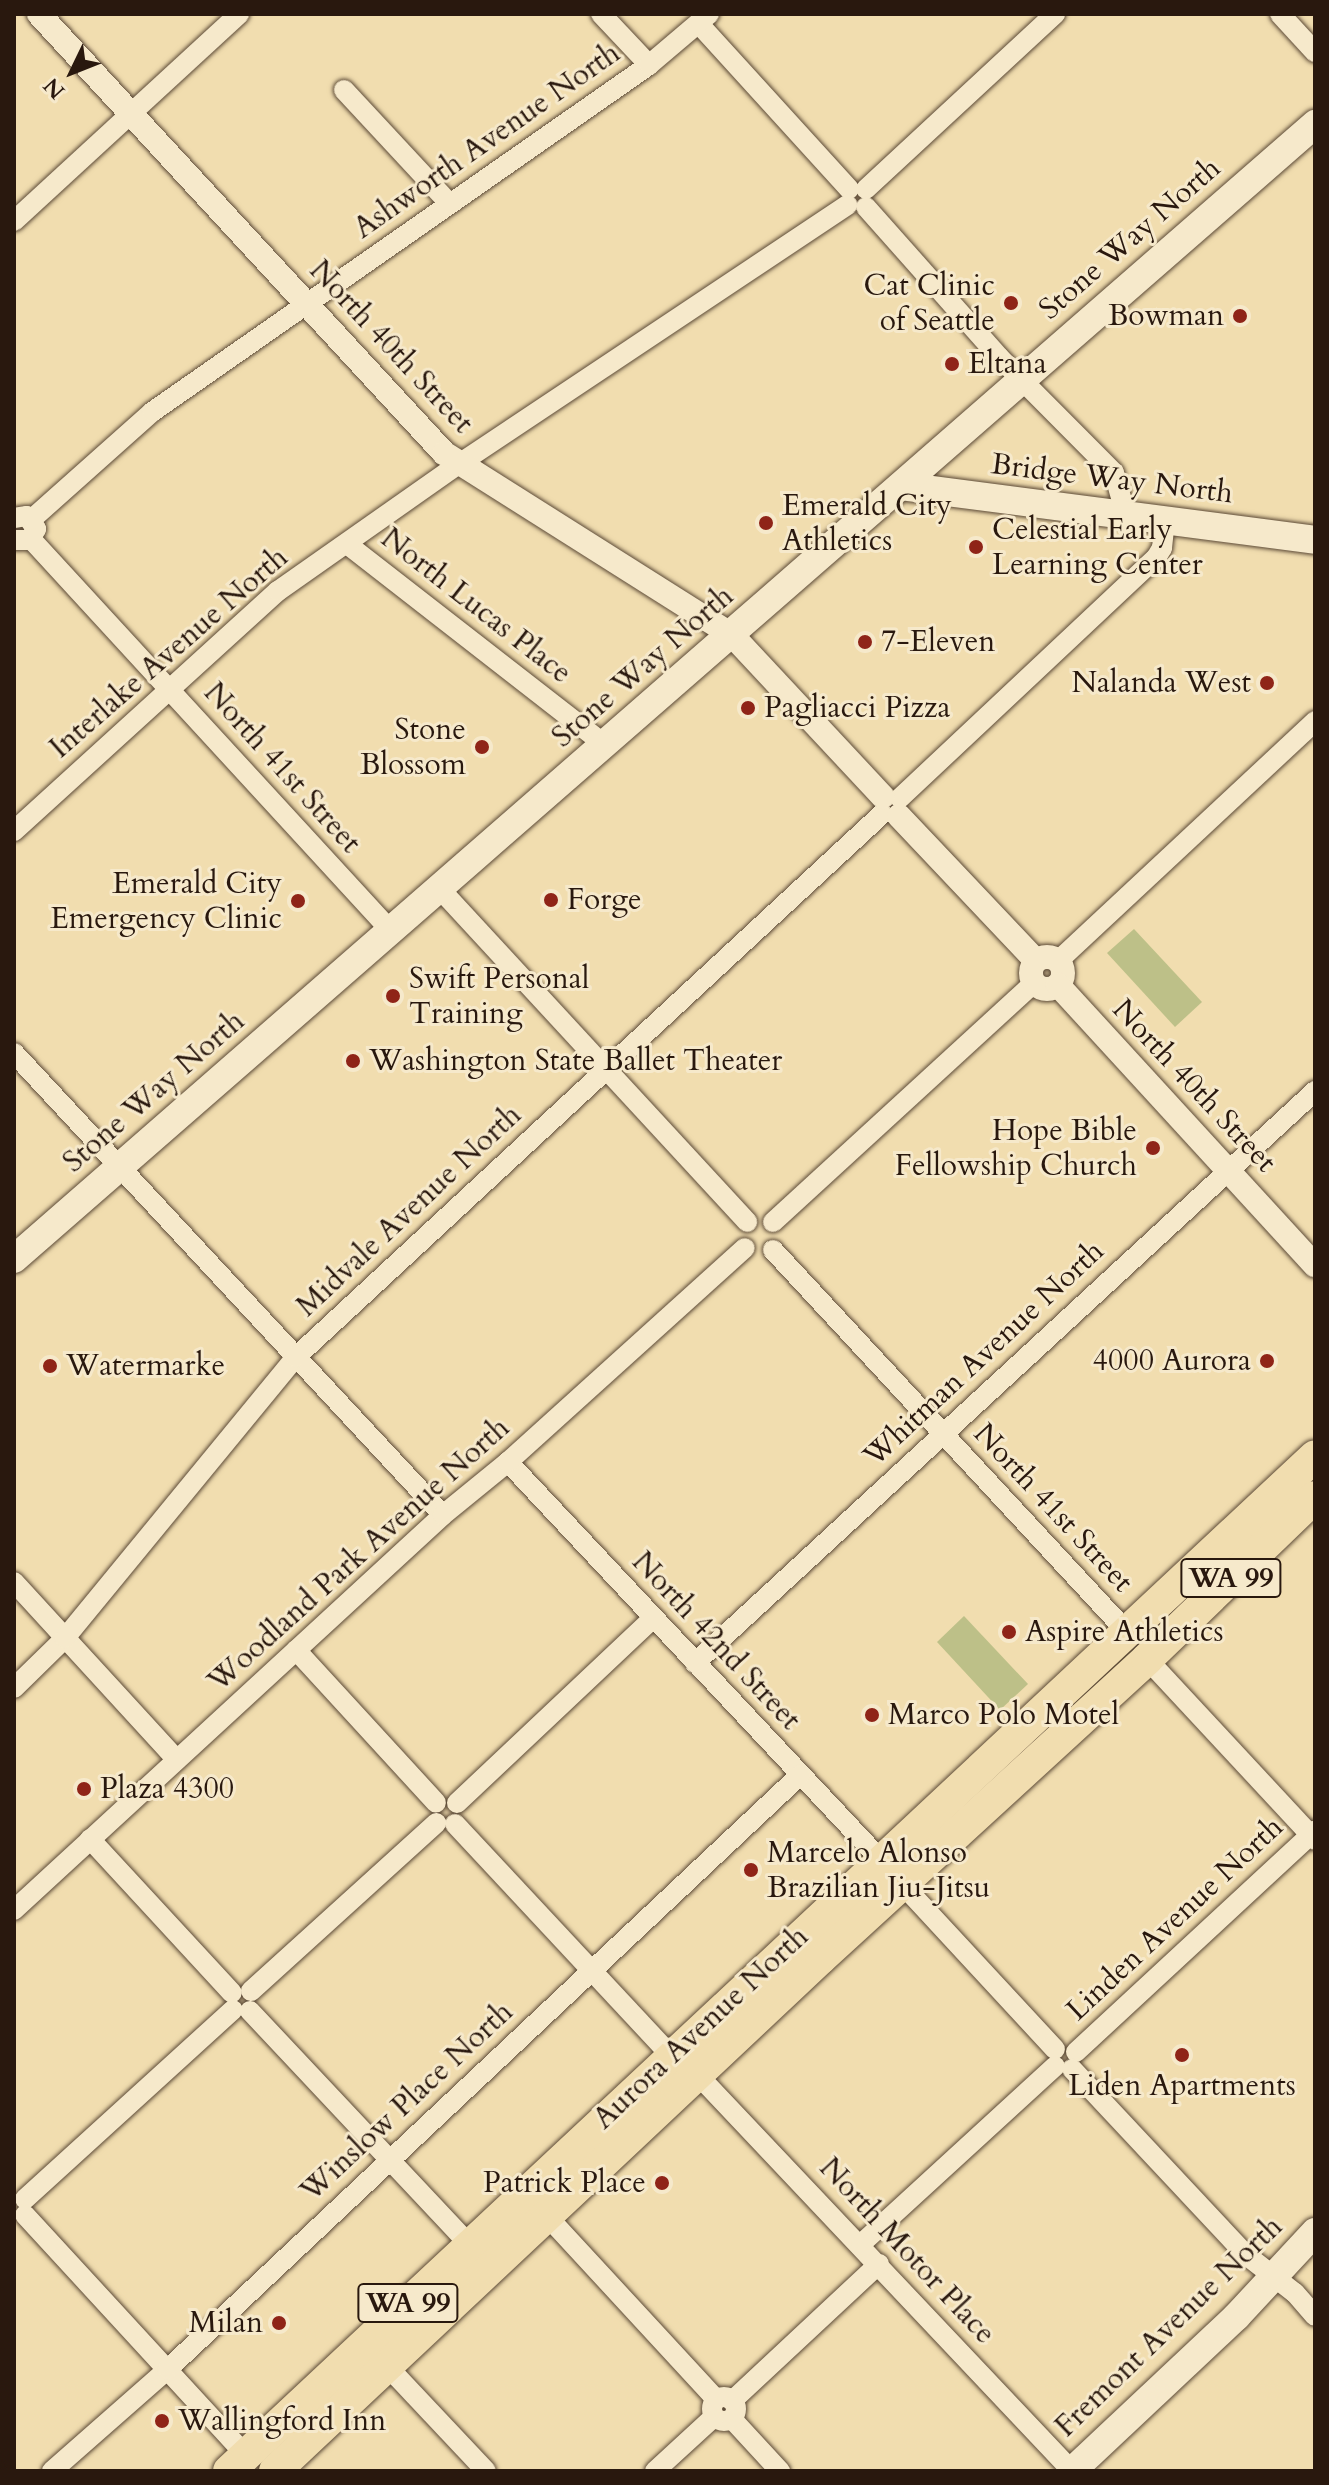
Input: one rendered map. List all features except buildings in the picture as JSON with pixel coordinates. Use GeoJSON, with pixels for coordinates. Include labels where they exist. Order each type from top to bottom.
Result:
{"type":"FeatureCollection","features":[{"type":"Feature","properties":{"kind":"highway","name":"Aurora Avenue North"},"geometry":{"type":"LineString","coordinates":[[275,2471],[547,2216],[880,1859],[1315,1456]]}},
{"type":"Feature","properties":{"kind":"highway","name":"Aurora Avenue North"},"geometry":{"type":"LineString","coordinates":[[238,2463],[470,2245],[902,1884],[1147,1659],[1315,1497]]}},
{"type":"Feature","properties":{"kind":"main road","name":"Stone Way North"},"geometry":{"type":"LineString","coordinates":[[17,1249],[119,1167],[440,889],[1315,124]]}},
{"type":"Feature","properties":{"kind":"main road","name":"Bridge Way North"},"geometry":{"type":"LineString","coordinates":[[901,486],[1315,540]]}},
{"type":"Feature","properties":{"kind":"main road","name":"Fremont Avenue North"},"geometry":{"type":"LineString","coordinates":[[1072,2471],[1242,2311],[1315,2232]]}},
{"type":"Feature","properties":{"kind":"street","name":"North 40th Street"},"geometry":{"type":"LineString","coordinates":[[39,14],[429,439],[459,464],[732,635],[1315,1265]]}},
{"type":"Feature","properties":{"kind":"street"},"geometry":{"type":"LineString","coordinates":[[14,221],[239,14]]}},
{"type":"Feature","properties":{"kind":"street"},"geometry":{"type":"LineString","coordinates":[[601,14],[649,65]]}},
{"type":"Feature","properties":{"kind":"street","name":"Interlake Avenue North"},"geometry":{"type":"LineString","coordinates":[[14,831],[278,591],[459,464],[857,198],[1055,14]]}},
{"type":"Feature","properties":{"kind":"street"},"geometry":{"type":"LineString","coordinates":[[1280,14],[1315,52]]}},
{"type":"Feature","properties":{"kind":"street"},"geometry":{"type":"LineString","coordinates":[[704,19],[857,198],[1022,379],[1114,473],[1126,515]]}},
{"type":"Feature","properties":{"kind":"street","name":"Ashworth Avenue North"},"geometry":{"type":"LineString","coordinates":[[23,529],[152,412],[649,65],[704,19]]}},
{"type":"Feature","properties":{"kind":"street"},"geometry":{"type":"LineString","coordinates":[[344,90],[449,203]]}},
{"type":"Feature","properties":{"kind":"street","name":"Midvale Avenue North"},"geometry":{"type":"LineString","coordinates":[[14,1688],[65,1638],[296,1357],[1156,558],[1162,548],[1165,521]]}},
{"type":"Feature","properties":{"kind":"street","name":"North 41st Street"},"geometry":{"type":"LineString","coordinates":[[23,529],[391,931]]}},
{"type":"Feature","properties":{"kind":"street","name":"North Lucas Place"},"geometry":{"type":"LineString","coordinates":[[347,544],[605,745]]}},
{"type":"Feature","properties":{"kind":"street"},"geometry":{"type":"LineString","coordinates":[[773,1222],[1315,721]]}},
{"type":"Feature","properties":{"kind":"street"},"geometry":{"type":"LineString","coordinates":[[440,889],[747,1222]]}},
{"type":"Feature","properties":{"kind":"street"},"geometry":{"type":"LineString","coordinates":[[14,1053],[443,1515]]}},
{"type":"Feature","properties":{"kind":"street","name":"Whitman Avenue North"},"geometry":{"type":"LineString","coordinates":[[695,1663],[1315,1091]]}},
{"type":"Feature","properties":{"kind":"street"},"geometry":{"type":"LineString","coordinates":[[758,1217],[773,1222],[779,1234],[773,1250],[755,1254],[745,1248],[741,1234],[747,1222],[758,1217]]}},
{"type":"Feature","properties":{"kind":"street","name":"Woodland Park Avenue North"},"geometry":{"type":"LineString","coordinates":[[14,1910],[443,1515],[508,1462],[745,1248]]}},
{"type":"Feature","properties":{"kind":"street","name":"North 41st Street"},"geometry":{"type":"LineString","coordinates":[[773,1250],[1126,1631]]}},
{"type":"Feature","properties":{"kind":"street","name":"North 42nd Street"},"geometry":{"type":"LineString","coordinates":[[508,1462],[880,1859]]}},
{"type":"Feature","properties":{"kind":"street"},"geometry":{"type":"LineString","coordinates":[[14,1582],[176,1759]]}},
{"type":"Feature","properties":{"kind":"street"},"geometry":{"type":"LineString","coordinates":[[238,2463],[168,2369],[20,2207],[653,1618]]}},
{"type":"Feature","properties":{"kind":"street","name":"North Motor Place"},"geometry":{"type":"LineString","coordinates":[[296,1650],[593,1972],[861,2244],[1072,2471]]}},
{"type":"Feature","properties":{"kind":"street"},"geometry":{"type":"LineString","coordinates":[[1147,1659],[1314,1835]]}},
{"type":"Feature","properties":{"kind":"street","name":"Winslow Place North"},"geometry":{"type":"LineString","coordinates":[[52,2471],[168,2369],[800,1775]]}},
{"type":"Feature","properties":{"kind":"street","name":"Linden Avenue North"},"geometry":{"type":"LineString","coordinates":[[861,2244],[1314,1835]]}},
{"type":"Feature","properties":{"kind":"street"},"geometry":{"type":"LineString","coordinates":[[90,1839],[470,2245]]}},
{"type":"Feature","properties":{"kind":"street"},"geometry":{"type":"LineString","coordinates":[[902,1884],[1245,2254],[1295,2293],[1315,2316]]}},
{"type":"Feature","properties":{"kind":"street"},"geometry":{"type":"LineString","coordinates":[[547,2216],[780,2471]]}},
{"type":"Feature","properties":{"kind":"street"},"geometry":{"type":"LineString","coordinates":[[655,2471],[879,2264]]}},
{"type":"Feature","properties":{"kind":"street"},"geometry":{"type":"LineString","coordinates":[[387,2366],[486,2471]]}},
{"type":"Feature","properties":{"kind":"green space"},"geometry":{"type":"Polygon","coordinates":[[[1134,929],[1202,1002],[1175,1027],[1107,953],[1134,929]]]}},
{"type":"Feature","properties":{"kind":"green space"},"geometry":{"type":"Polygon","coordinates":[[[964,1616],[1028,1684],[1000,1710],[937,1642],[964,1616]]]}},
{"type":"Feature","properties":{"kind":"place","name":"Cat Clinic of Seattle"},"geometry":{"type":"Point","coordinates":[1011,303]}},
{"type":"Feature","properties":{"kind":"place","name":"Bowman"},"geometry":{"type":"Point","coordinates":[1240,316]}},
{"type":"Feature","properties":{"kind":"place","name":"Eltana"},"geometry":{"type":"Point","coordinates":[952,364]}},
{"type":"Feature","properties":{"kind":"place","name":"Emerald City Athletics"},"geometry":{"type":"Point","coordinates":[766,523]}},
{"type":"Feature","properties":{"kind":"place","name":"Celestial Early Learning Center"},"geometry":{"type":"Point","coordinates":[976,547]}},
{"type":"Feature","properties":{"kind":"place","name":"7-Eleven"},"geometry":{"type":"Point","coordinates":[865,642]}},
{"type":"Feature","properties":{"kind":"place","name":"Nalanda West"},"geometry":{"type":"Point","coordinates":[1267,683]}},
{"type":"Feature","properties":{"kind":"place","name":"Pagliacci Pizza"},"geometry":{"type":"Point","coordinates":[748,708]}},
{"type":"Feature","properties":{"kind":"place","name":"Stone Blossom"},"geometry":{"type":"Point","coordinates":[482,747]}},
{"type":"Feature","properties":{"kind":"place","name":"Forge"},"geometry":{"type":"Point","coordinates":[551,900]}},
{"type":"Feature","properties":{"kind":"place","name":"Emerald City Emergency Clinic"},"geometry":{"type":"Point","coordinates":[298,901]}},
{"type":"Feature","properties":{"kind":"place","name":"Swift Personal Training"},"geometry":{"type":"Point","coordinates":[393,996]}},
{"type":"Feature","properties":{"kind":"place","name":"Washington State Ballet Theater"},"geometry":{"type":"Point","coordinates":[353,1061]}},
{"type":"Feature","properties":{"kind":"place","name":"Hope Bible Fellowship Church"},"geometry":{"type":"Point","coordinates":[1153,1148]}},
{"type":"Feature","properties":{"kind":"place","name":"4000 Aurora"},"geometry":{"type":"Point","coordinates":[1267,1361]}},
{"type":"Feature","properties":{"kind":"place","name":"Watermarke"},"geometry":{"type":"Point","coordinates":[50,1366]}},
{"type":"Feature","properties":{"kind":"place","name":"Aspire Athletics"},"geometry":{"type":"Point","coordinates":[1009,1632]}},
{"type":"Feature","properties":{"kind":"place","name":"Marco Polo Motel"},"geometry":{"type":"Point","coordinates":[872,1715]}},
{"type":"Feature","properties":{"kind":"place","name":"Plaza 4300"},"geometry":{"type":"Point","coordinates":[84,1789]}},
{"type":"Feature","properties":{"kind":"place","name":"Marcelo Alonso Brazilian Jiu-Jitsu"},"geometry":{"type":"Point","coordinates":[751,1870]}},
{"type":"Feature","properties":{"kind":"place","name":"Liden Apartments"},"geometry":{"type":"Point","coordinates":[1182,2055]}},
{"type":"Feature","properties":{"kind":"place","name":"Patrick Place"},"geometry":{"type":"Point","coordinates":[662,2183]}},
{"type":"Feature","properties":{"kind":"place","name":"Milan"},"geometry":{"type":"Point","coordinates":[279,2323]}},
{"type":"Feature","properties":{"kind":"place","name":"Wallingford Inn"},"geometry":{"type":"Point","coordinates":[162,2421]}}]}
